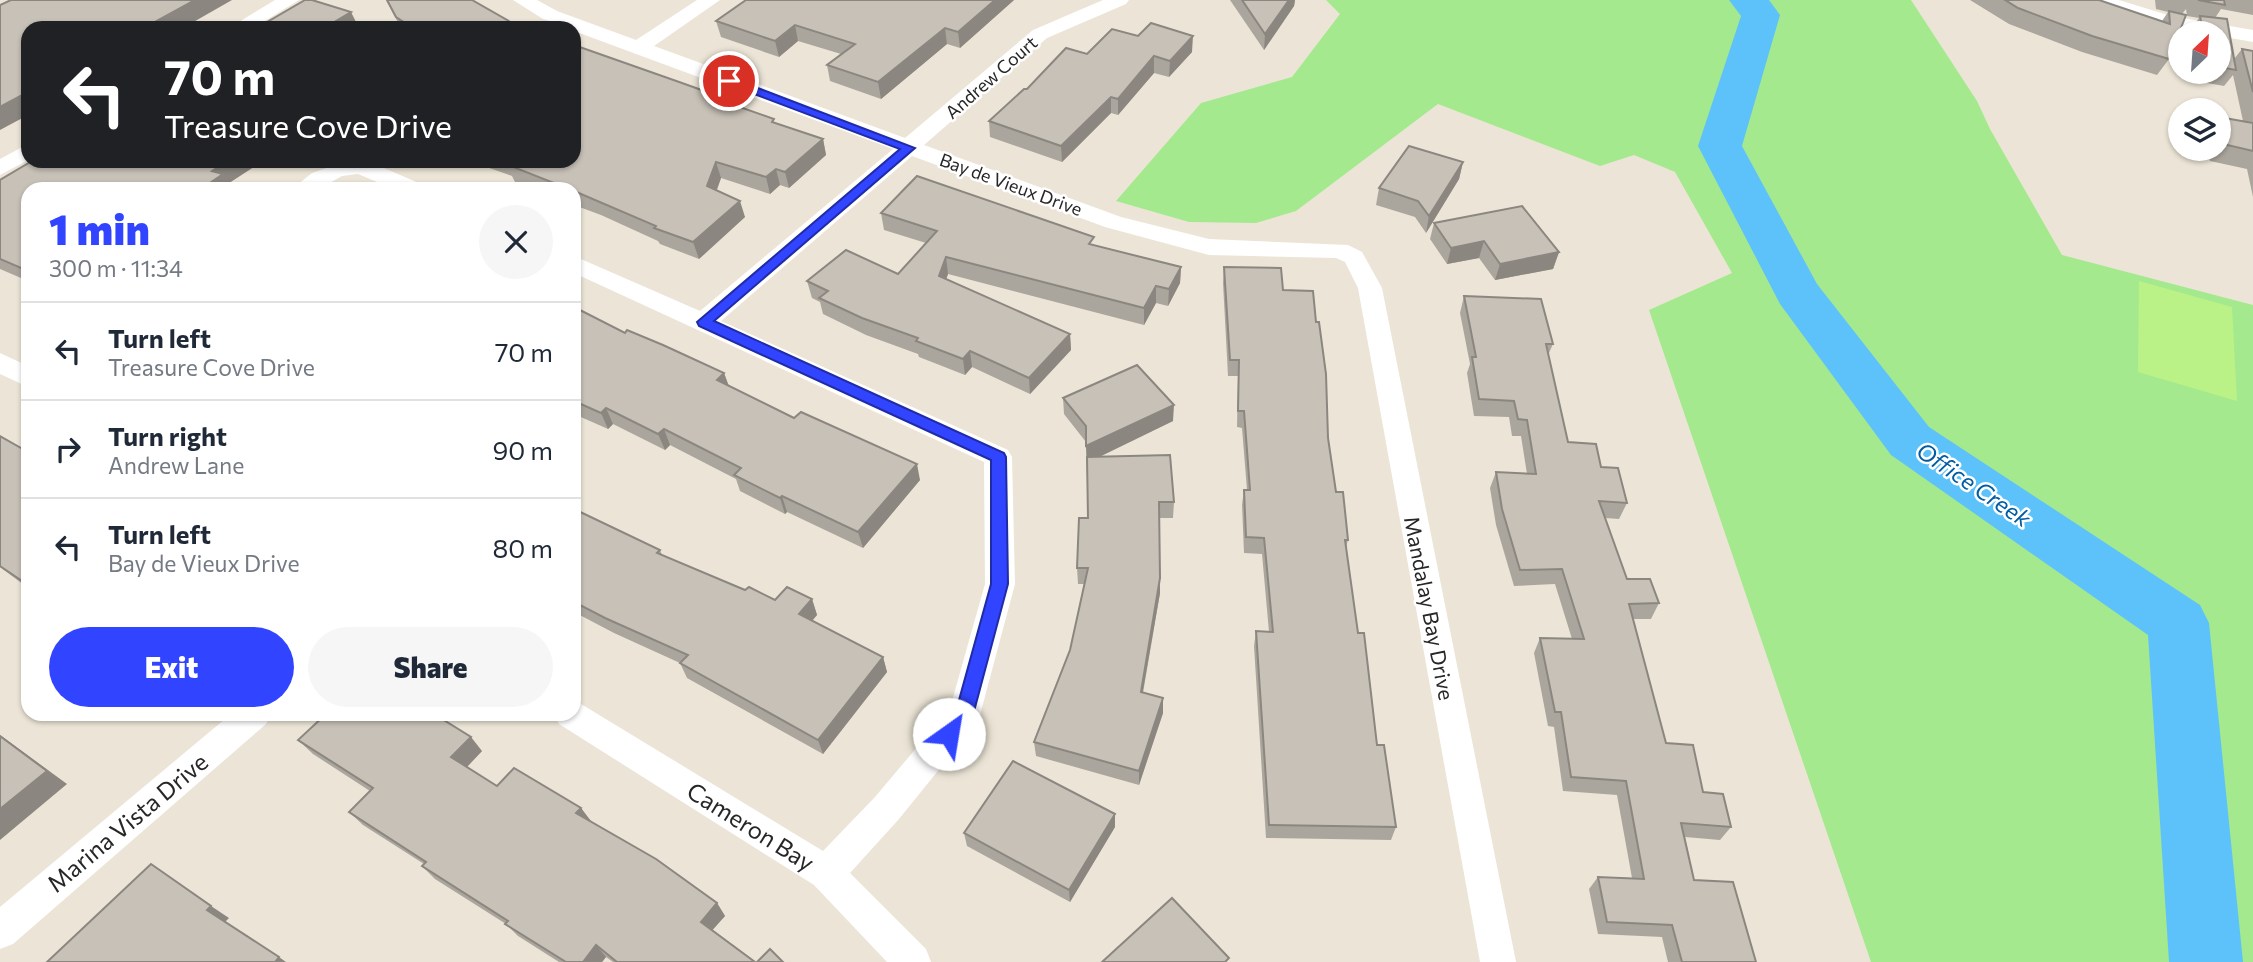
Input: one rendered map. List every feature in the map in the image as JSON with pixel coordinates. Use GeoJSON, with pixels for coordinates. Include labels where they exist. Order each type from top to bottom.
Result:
{"type":"FeatureCollection","features":[{"type":"Feature","properties":{"kind":"street"},"geometry":{"type":"LineString","coordinates":[[252,21],[289,0]]}},
{"type":"Feature","properties":{"kind":"street","name":"Bay de Vieux Drive"},"geometry":{"type":"LineString","coordinates":[[523,0],[567,21]]}},
{"type":"Feature","properties":{"kind":"street"},"geometry":{"type":"LineString","coordinates":[[639,47],[710,0]]}},
{"type":"Feature","properties":{"kind":"street","name":"Andrew Court"},"geometry":{"type":"LineString","coordinates":[[704,322],[1040,34],[1119,0]]}},
{"type":"Feature","properties":{"kind":"street"},"geometry":{"type":"LineString","coordinates":[[2099,0],[2168,20],[2253,36]]}},
{"type":"Feature","properties":{"kind":"street","name":"Bay de Vieux Drive"},"geometry":{"type":"LineString","coordinates":[[581,26],[1113,222],[1209,247],[1340,250],[1353,257]]}},
{"type":"Feature","properties":{"kind":"street"},"geometry":{"type":"LineString","coordinates":[[0,168],[21,155]]}},
{"type":"Feature","properties":{"kind":"street"},"geometry":{"type":"LineString","coordinates":[[313,182],[328,172],[343,168]]}},
{"type":"Feature","properties":{"kind":"street"},"geometry":{"type":"LineString","coordinates":[[361,168],[396,182]]}},
{"type":"Feature","properties":{"kind":"street","name":"Mandalay Bay Drive"},"geometry":{"type":"LineString","coordinates":[[1353,257],[1370,288],[1498,962]]}},
{"type":"Feature","properties":{"kind":"street"},"geometry":{"type":"LineString","coordinates":[[581,267],[998,457],[1000,584],[964,715],[887,808],[826,873]]}},
{"type":"Feature","properties":{"kind":"street","name":"Marina Vista Drive"},"geometry":{"type":"LineString","coordinates":[[0,931],[247,721]]}},
{"type":"Feature","properties":{"kind":"street","name":"Cameron Bay"},"geometry":{"type":"LineString","coordinates":[[581,721],[826,873],[913,962]]}},
{"type":"Feature","properties":{"kind":"green space"},"geometry":{"type":"Polygon","coordinates":[[[1326,0],[1911,0],[1977,101],[1990,129],[2062,255],[2253,305],[2253,962],[1871,962],[1649,310],[1732,273],[1675,172],[1634,155],[1600,166],[1438,104],[1296,211],[1256,223],[1189,222],[1116,201],[1201,103],[1292,77],[1340,14],[1326,0]]]}},
{"type":"Feature","properties":{"kind":"green space"},"geometry":{"type":"Polygon","coordinates":[[[2139,281],[2232,307],[2237,401],[2138,372],[2139,281]]]}},
{"type":"Feature","properties":{"kind":"building"},"geometry":{"type":"Polygon","coordinates":[[[11,0],[195,0],[157,21],[21,21],[21,96],[0,107],[0,5],[11,0]]]}},
{"type":"Feature","properties":{"kind":"building"},"geometry":{"type":"Polygon","coordinates":[[[305,0],[351,12],[336,21],[269,21],[305,0]]]}},
{"type":"Feature","properties":{"kind":"building"},"geometry":{"type":"Polygon","coordinates":[[[387,0],[472,0],[509,21],[402,21],[396,17],[387,0]]]}},
{"type":"Feature","properties":{"kind":"building"},"geometry":{"type":"Polygon","coordinates":[[[746,0],[995,0],[958,32],[945,28],[878,82],[827,65],[855,44],[795,25],[775,41],[716,21],[746,0]]]}},
{"type":"Feature","properties":{"kind":"building"},"geometry":{"type":"Polygon","coordinates":[[[1242,0],[1289,0],[1265,34],[1242,0]]]}},
{"type":"Feature","properties":{"kind":"building"},"geometry":{"type":"Polygon","coordinates":[[[2005,0],[2099,0],[2168,23],[2168,59],[2092,36],[2018,8],[2005,0]]]}},
{"type":"Feature","properties":{"kind":"building"},"geometry":{"type":"Polygon","coordinates":[[[2198,0],[2224,0],[2225,5],[2198,0]]]}},
{"type":"Feature","properties":{"kind":"building"},"geometry":{"type":"Polygon","coordinates":[[[2169,11],[2186,15],[2184,21],[2170,21],[2169,11]]]}},
{"type":"Feature","properties":{"kind":"building"},"geometry":{"type":"Polygon","coordinates":[[[2200,16],[2227,21],[2201,21],[2200,16]]]}},
{"type":"Feature","properties":{"kind":"building"},"geometry":{"type":"Polygon","coordinates":[[[1151,23],[1193,36],[1170,61],[1154,56],[1118,99],[1111,97],[1061,146],[989,121],[1027,89],[1066,48],[1087,54],[1112,29],[1138,36],[1151,23]]]}},
{"type":"Feature","properties":{"kind":"building"},"geometry":{"type":"Polygon","coordinates":[[[2231,42],[2236,70],[2231,69],[2231,42]]]}},
{"type":"Feature","properties":{"kind":"building"},"geometry":{"type":"Polygon","coordinates":[[[581,47],[721,97],[717,99],[774,119],[772,122],[823,139],[785,172],[776,169],[766,177],[716,162],[707,186],[740,201],[693,242],[654,228],[656,226],[581,194],[581,182],[551,182],[516,168],[581,168],[581,47]]]}},
{"type":"Feature","properties":{"kind":"building"},"geometry":{"type":"Polygon","coordinates":[[[2242,49],[2253,51],[2253,92],[2242,49]]]}},
{"type":"Feature","properties":{"kind":"building"},"geometry":{"type":"Polygon","coordinates":[[[2231,119],[2253,123],[2253,151],[2231,146],[2231,119]]]}},
{"type":"Feature","properties":{"kind":"building"},"geometry":{"type":"Polygon","coordinates":[[[1409,146],[1463,162],[1429,216],[1418,201],[1379,188],[1409,146]]]}},
{"type":"Feature","properties":{"kind":"building"},"geometry":{"type":"Polygon","coordinates":[[[21,168],[216,168],[212,171],[223,174],[211,182],[21,182],[21,268],[0,259],[0,180],[21,168]]]}},
{"type":"Feature","properties":{"kind":"building"},"geometry":{"type":"Polygon","coordinates":[[[917,176],[1094,237],[1089,244],[1181,267],[1169,289],[1156,286],[1144,308],[946,257],[939,276],[1070,334],[1029,378],[970,351],[963,359],[819,298],[828,291],[807,281],[846,250],[898,274],[937,231],[881,213],[917,176]]]}},
{"type":"Feature","properties":{"kind":"building"},"geometry":{"type":"Polygon","coordinates":[[[1522,206],[1559,252],[1500,264],[1484,241],[1451,248],[1434,223],[1522,206]]]}},
{"type":"Feature","properties":{"kind":"building"},"geometry":{"type":"Polygon","coordinates":[[[1224,267],[1281,268],[1283,290],[1313,291],[1326,374],[1328,438],[1336,492],[1343,492],[1348,540],[1345,540],[1358,633],[1364,633],[1377,745],[1384,745],[1396,827],[1269,825],[1256,631],[1273,632],[1264,538],[1246,537],[1244,490],[1250,490],[1244,411],[1238,411],[1239,360],[1230,360],[1224,267]]]}},
{"type":"Feature","properties":{"kind":"building"},"geometry":{"type":"Polygon","coordinates":[[[1464,296],[1541,299],[1553,344],[1546,344],[1568,442],[1596,444],[1601,467],[1618,468],[1627,503],[1599,501],[1627,579],[1650,579],[1659,603],[1629,604],[1666,743],[1693,745],[1703,792],[1723,794],[1731,827],[1681,823],[1694,880],[1733,882],[1756,962],[1682,962],[1672,925],[1607,922],[1598,877],[1644,879],[1626,781],[1571,777],[1561,712],[1555,712],[1540,638],[1584,639],[1562,569],[1520,570],[1502,509],[1496,472],[1536,474],[1527,420],[1518,419],[1514,401],[1479,399],[1472,357],[1476,357],[1464,296]]]}},
{"type":"Feature","properties":{"kind":"building"},"geometry":{"type":"Polygon","coordinates":[[[581,311],[625,333],[627,330],[724,373],[717,380],[794,418],[801,412],[917,464],[858,532],[734,475],[741,468],[664,429],[658,434],[606,408],[601,413],[581,404],[581,311]]]}},
{"type":"Feature","properties":{"kind":"building"},"geometry":{"type":"Polygon","coordinates":[[[1137,365],[1174,405],[1086,446],[1086,426],[1063,398],[1137,365]]]}},
{"type":"Feature","properties":{"kind":"building"},"geometry":{"type":"Polygon","coordinates":[[[0,436],[21,448],[21,580],[0,566],[0,436]]]}},
{"type":"Feature","properties":{"kind":"building"},"geometry":{"type":"Polygon","coordinates":[[[1170,455],[1174,502],[1159,502],[1160,578],[1141,692],[1163,698],[1139,771],[1034,742],[1070,650],[1088,568],[1077,568],[1079,518],[1088,518],[1087,457],[1170,455]]]}},
{"type":"Feature","properties":{"kind":"building"},"geometry":{"type":"Polygon","coordinates":[[[581,512],[660,550],[657,553],[745,590],[749,587],[775,600],[787,587],[812,599],[799,614],[883,657],[818,740],[680,663],[688,655],[581,606],[581,512]]]}},
{"type":"Feature","properties":{"kind":"building"},"geometry":{"type":"Polygon","coordinates":[[[318,721],[445,721],[471,737],[451,757],[497,786],[514,768],[581,808],[576,813],[656,859],[717,903],[701,922],[755,962],[617,962],[596,945],[583,962],[566,962],[505,924],[508,921],[422,866],[426,862],[349,812],[373,788],[298,740],[318,721]]]}},
{"type":"Feature","properties":{"kind":"building"},"geometry":{"type":"Polygon","coordinates":[[[0,736],[47,771],[0,809],[0,736]]]}},
{"type":"Feature","properties":{"kind":"building"},"geometry":{"type":"Polygon","coordinates":[[[1013,761],[1115,814],[1069,890],[964,833],[1013,761]]]}},
{"type":"Feature","properties":{"kind":"building"},"geometry":{"type":"Polygon","coordinates":[[[151,864],[211,906],[207,910],[279,957],[275,962],[47,962],[151,864]]]}},
{"type":"Feature","properties":{"kind":"building"},"geometry":{"type":"Polygon","coordinates":[[[1172,898],[1229,958],[1225,962],[1102,962],[1172,898]]]}},
{"type":"Feature","properties":{"kind":"building"},"geometry":{"type":"Polygon","coordinates":[[[770,949],[783,962],[757,962],[770,949]]]}},
{"type":"Feature","properties":{"kind":"waterway","name":"Office Creek"},"geometry":{"type":"LineString","coordinates":[[1748,0],[1761,15],[1720,146],[1797,292],[1910,441],[2178,623],[2206,962]]}},
{"type":"Feature","properties":{"kind":"route"},"geometry":{"type":"LineString","coordinates":[[729,81],[908,148],[704,322],[998,457],[1000,584],[964,715],[949,734]]}}]}
